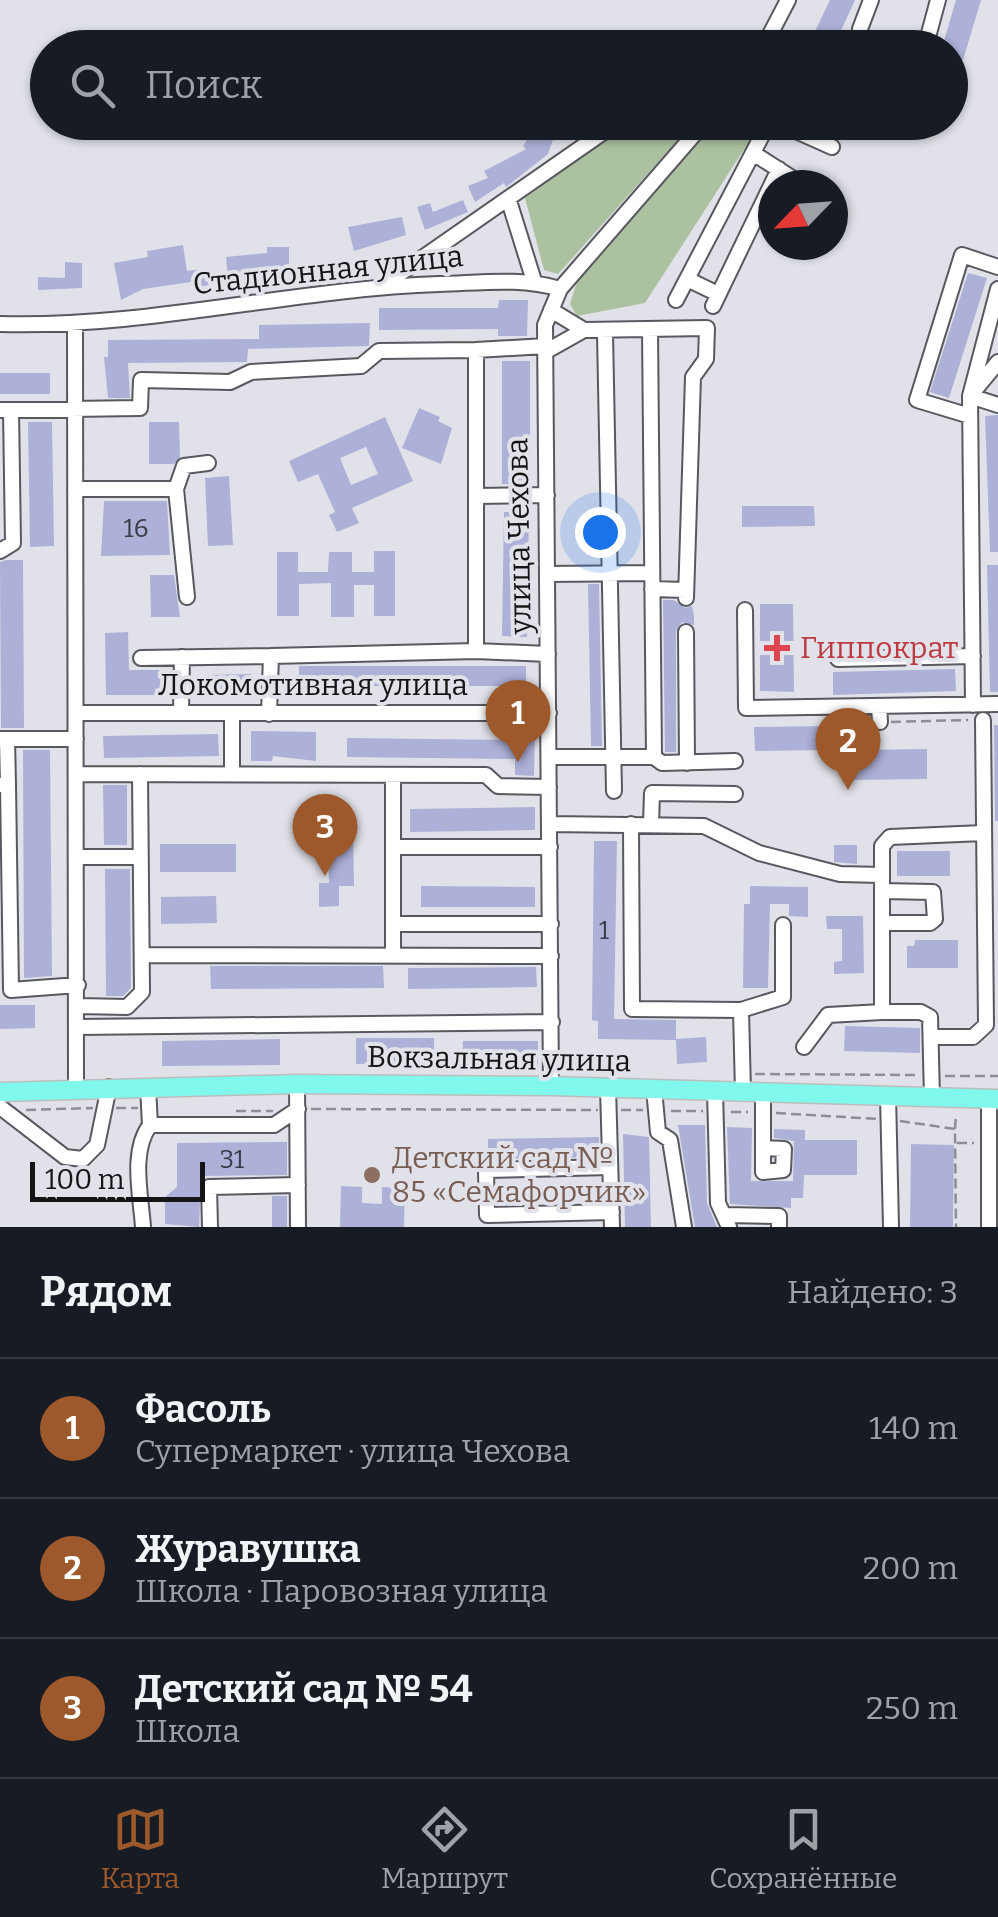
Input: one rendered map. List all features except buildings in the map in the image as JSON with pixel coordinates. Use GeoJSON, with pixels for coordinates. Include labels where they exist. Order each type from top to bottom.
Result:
{"type":"FeatureCollection","features":[{"type":"Feature","properties":{"kind":"main road","name":"Вокзальная улица"},"geometry":{"type":"LineString","coordinates":[[0,1092],[298,1084],[716,1092],[743,1083],[763,1093],[993,1099]]}},
{"type":"Feature","properties":{"kind":"street"},"geometry":{"type":"LineString","coordinates":[[772,30],[788,0]]}},
{"type":"Feature","properties":{"kind":"street"},"geometry":{"type":"LineString","coordinates":[[860,30],[871,0]]}},
{"type":"Feature","properties":{"kind":"street"},"geometry":{"type":"LineString","coordinates":[[930,30],[938,0]]}},
{"type":"Feature","properties":{"kind":"street"},"geometry":{"type":"LineString","coordinates":[[381,286],[509,202],[593,140]]}},
{"type":"Feature","properties":{"kind":"street"},"geometry":{"type":"LineString","coordinates":[[560,289],[690,140]]}},
{"type":"Feature","properties":{"kind":"street"},"geometry":{"type":"LineString","coordinates":[[676,300],[761,140]]}},
{"type":"Feature","properties":{"kind":"street"},"geometry":{"type":"LineString","coordinates":[[814,140],[832,148]]}},
{"type":"Feature","properties":{"kind":"street"},"geometry":{"type":"LineString","coordinates":[[753,153],[779,170]]}},
{"type":"Feature","properties":{"kind":"street"},"geometry":{"type":"LineString","coordinates":[[509,202],[534,281]]}},
{"type":"Feature","properties":{"kind":"street"},"geometry":{"type":"LineString","coordinates":[[686,279],[716,300],[758,213]]}},
{"type":"Feature","properties":{"kind":"street"},"geometry":{"type":"LineString","coordinates":[[970,416],[917,400],[962,255],[998,267]]}},
{"type":"Feature","properties":{"kind":"street","name":"Стадионная улица"},"geometry":{"type":"LineString","coordinates":[[0,324],[75,326],[381,286],[534,281],[560,289]]}},
{"type":"Feature","properties":{"kind":"street","name":"улица Чехова"},"geometry":{"type":"LineString","coordinates":[[551,1086],[545,325],[560,289]]}},
{"type":"Feature","properties":{"kind":"street"},"geometry":{"type":"LineString","coordinates":[[973,704],[970,396],[998,289]]}},
{"type":"Feature","properties":{"kind":"street"},"geometry":{"type":"LineString","coordinates":[[547,574],[609,574],[652,581],[686,594],[693,378],[706,359],[708,328],[604,333],[584,330],[551,310]]}},
{"type":"Feature","properties":{"kind":"street"},"geometry":{"type":"LineString","coordinates":[[75,326],[76,1088]]}},
{"type":"Feature","properties":{"kind":"street"},"geometry":{"type":"LineString","coordinates":[[0,551],[13,543],[6,503],[5,410],[140,408],[141,380],[230,382],[251,372],[361,366],[379,350],[545,349],[584,330]]}},
{"type":"Feature","properties":{"kind":"street"},"geometry":{"type":"LineString","coordinates":[[650,330],[654,757]]}},
{"type":"Feature","properties":{"kind":"street"},"geometry":{"type":"LineString","coordinates":[[604,333],[614,791]]}},
{"type":"Feature","properties":{"kind":"street"},"geometry":{"type":"LineString","coordinates":[[476,350],[476,651]]}},
{"type":"Feature","properties":{"kind":"street"},"geometry":{"type":"LineString","coordinates":[[970,396],[998,362]]}},
{"type":"Feature","properties":{"kind":"street"},"geometry":{"type":"LineString","coordinates":[[970,396],[998,405]]}},
{"type":"Feature","properties":{"kind":"street"},"geometry":{"type":"LineString","coordinates":[[186,597],[176,489],[184,466],[208,463]]}},
{"type":"Feature","properties":{"kind":"street"},"geometry":{"type":"LineString","coordinates":[[75,490],[176,489]]}},
{"type":"Feature","properties":{"kind":"street"},"geometry":{"type":"LineString","coordinates":[[476,496],[546,494]]}},
{"type":"Feature","properties":{"kind":"street"},"geometry":{"type":"LineString","coordinates":[[745,610],[746,708],[880,714],[998,704]]}},
{"type":"Feature","properties":{"kind":"street"},"geometry":{"type":"LineString","coordinates":[[686,632],[687,762]]}},
{"type":"Feature","properties":{"kind":"street"},"geometry":{"type":"LineString","coordinates":[[141,658],[476,651],[548,654]]}},
{"type":"Feature","properties":{"kind":"street"},"geometry":{"type":"LineString","coordinates":[[269,714],[271,656]]}},
{"type":"Feature","properties":{"kind":"street"},"geometry":{"type":"LineString","coordinates":[[838,659],[972,656]]}},
{"type":"Feature","properties":{"kind":"street"},"geometry":{"type":"LineString","coordinates":[[181,711],[182,658]]}},
{"type":"Feature","properties":{"kind":"street","name":"Локомотивная улица"},"geometry":{"type":"LineString","coordinates":[[77,714],[548,713]]}},
{"type":"Feature","properties":{"kind":"street"},"geometry":{"type":"LineString","coordinates":[[232,714],[232,774]]}},
{"type":"Feature","properties":{"kind":"street"},"geometry":{"type":"LineString","coordinates":[[932,1038],[973,1036],[986,1025],[983,720]]}},
{"type":"Feature","properties":{"kind":"street"},"geometry":{"type":"LineString","coordinates":[[76,739],[3,739],[5,990],[78,985]]}},
{"type":"Feature","properties":{"kind":"street"},"geometry":{"type":"LineString","coordinates":[[549,757],[654,757],[662,764],[735,761]]}},
{"type":"Feature","properties":{"kind":"street"},"geometry":{"type":"LineString","coordinates":[[76,774],[393,778],[486,775],[498,786],[549,787]]}},
{"type":"Feature","properties":{"kind":"street"},"geometry":{"type":"LineString","coordinates":[[78,1006],[128,1007],[142,992],[140,774]]}},
{"type":"Feature","properties":{"kind":"street"},"geometry":{"type":"LineString","coordinates":[[393,778],[393,955]]}},
{"type":"Feature","properties":{"kind":"street"},"geometry":{"type":"LineString","coordinates":[[651,824],[652,794],[735,794]]}},
{"type":"Feature","properties":{"kind":"street"},"geometry":{"type":"LineString","coordinates":[[550,824],[704,826],[758,853],[840,874],[882,875]]}},
{"type":"Feature","properties":{"kind":"street"},"geometry":{"type":"LineString","coordinates":[[631,824],[632,1009],[741,1010],[783,997],[784,925]]}},
{"type":"Feature","properties":{"kind":"street"},"geometry":{"type":"LineString","coordinates":[[882,1012],[882,842],[890,836],[983,833]]}},
{"type":"Feature","properties":{"kind":"street"},"geometry":{"type":"LineString","coordinates":[[393,846],[550,847]]}},
{"type":"Feature","properties":{"kind":"street"},"geometry":{"type":"LineString","coordinates":[[77,857],[140,857]]}},
{"type":"Feature","properties":{"kind":"street"},"geometry":{"type":"LineString","coordinates":[[882,891],[933,892],[936,918],[930,923],[882,924]]}},
{"type":"Feature","properties":{"kind":"street"},"geometry":{"type":"LineString","coordinates":[[393,924],[550,924]]}},
{"type":"Feature","properties":{"kind":"street"},"geometry":{"type":"LineString","coordinates":[[143,955],[551,956]]}},
{"type":"Feature","properties":{"kind":"street"},"geometry":{"type":"LineString","coordinates":[[741,1010],[743,1083]]}},
{"type":"Feature","properties":{"kind":"street"},"geometry":{"type":"LineString","coordinates":[[804,1047],[828,1015],[926,1014],[932,1038],[932,1097]]}},
{"type":"Feature","properties":{"kind":"street"},"geometry":{"type":"LineString","coordinates":[[78,1027],[552,1022]]}},
{"type":"Feature","properties":{"kind":"street"},"geometry":{"type":"LineString","coordinates":[[298,1084],[298,1227]]}},
{"type":"Feature","properties":{"kind":"street"},"geometry":{"type":"LineString","coordinates":[[0,1107],[65,1157],[83,1159],[98,1145],[109,1087]]}},
{"type":"Feature","properties":{"kind":"street"},"geometry":{"type":"LineString","coordinates":[[142,1227],[139,1160],[142,1139],[150,1125],[148,1087]]}},
{"type":"Feature","properties":{"kind":"street"},"geometry":{"type":"LineString","coordinates":[[608,1088],[612,1220],[487,1215],[486,1170],[610,1167]]}},
{"type":"Feature","properties":{"kind":"street"},"geometry":{"type":"LineString","coordinates":[[654,1089],[658,1132],[670,1140],[684,1227]]}},
{"type":"Feature","properties":{"kind":"street"},"geometry":{"type":"LineString","coordinates":[[716,1092],[718,1202],[728,1221],[779,1216],[779,1227]]}},
{"type":"Feature","properties":{"kind":"street"},"geometry":{"type":"LineString","coordinates":[[763,1093],[763,1148]]}},
{"type":"Feature","properties":{"kind":"street"},"geometry":{"type":"LineString","coordinates":[[888,1095],[891,1227]]}},
{"type":"Feature","properties":{"kind":"street"},"geometry":{"type":"LineString","coordinates":[[988,1227],[993,1099]]}},
{"type":"Feature","properties":{"kind":"street"},"geometry":{"type":"LineString","coordinates":[[150,1125],[274,1125],[298,1109]]}},
{"type":"Feature","properties":{"kind":"street"},"geometry":{"type":"LineString","coordinates":[[210,1227],[209,1187],[298,1185]]}},
{"type":"Feature","properties":{"kind":"path"},"geometry":{"type":"LineString","coordinates":[[880,714],[983,720]]}},
{"type":"Feature","properties":{"kind":"path"},"geometry":{"type":"LineString","coordinates":[[955,1076],[955,1087]]}},
{"type":"Feature","properties":{"kind":"path"},"geometry":{"type":"LineString","coordinates":[[743,1083],[998,1076]]}},
{"type":"Feature","properties":{"kind":"path"},"geometry":{"type":"LineString","coordinates":[[956,1107],[956,1227]]}},
{"type":"Feature","properties":{"kind":"path"},"geometry":{"type":"LineString","coordinates":[[298,1109],[764,1112],[890,1120],[956,1129]]}},
{"type":"Feature","properties":{"kind":"green space"},"geometry":{"type":"Polygon","coordinates":[[[605,140],[678,140],[558,274],[544,270],[525,198],[605,140]]]}},
{"type":"Feature","properties":{"kind":"green space"},"geometry":{"type":"Polygon","coordinates":[[[701,140],[750,140],[645,303],[577,316],[570,304],[577,282],[701,140]]]}},
{"type":"Feature","properties":{"kind":"place","name":"Гиппократ"},"geometry":{"type":"Point","coordinates":[777,648]}},
{"type":"Feature","properties":{"kind":"place","name":"Фасоль"},"geometry":{"type":"Point","coordinates":[518,762]}},
{"type":"Feature","properties":{"kind":"place","name":"Журавушка"},"geometry":{"type":"Point","coordinates":[848,790]}},
{"type":"Feature","properties":{"kind":"place","name":"Детский сад № 54"},"geometry":{"type":"Point","coordinates":[325,876]}},
{"type":"Feature","properties":{"kind":"place","name":"Детский сад № 85 «Семафорчик»"},"geometry":{"type":"Point","coordinates":[372,1175]}}]}
